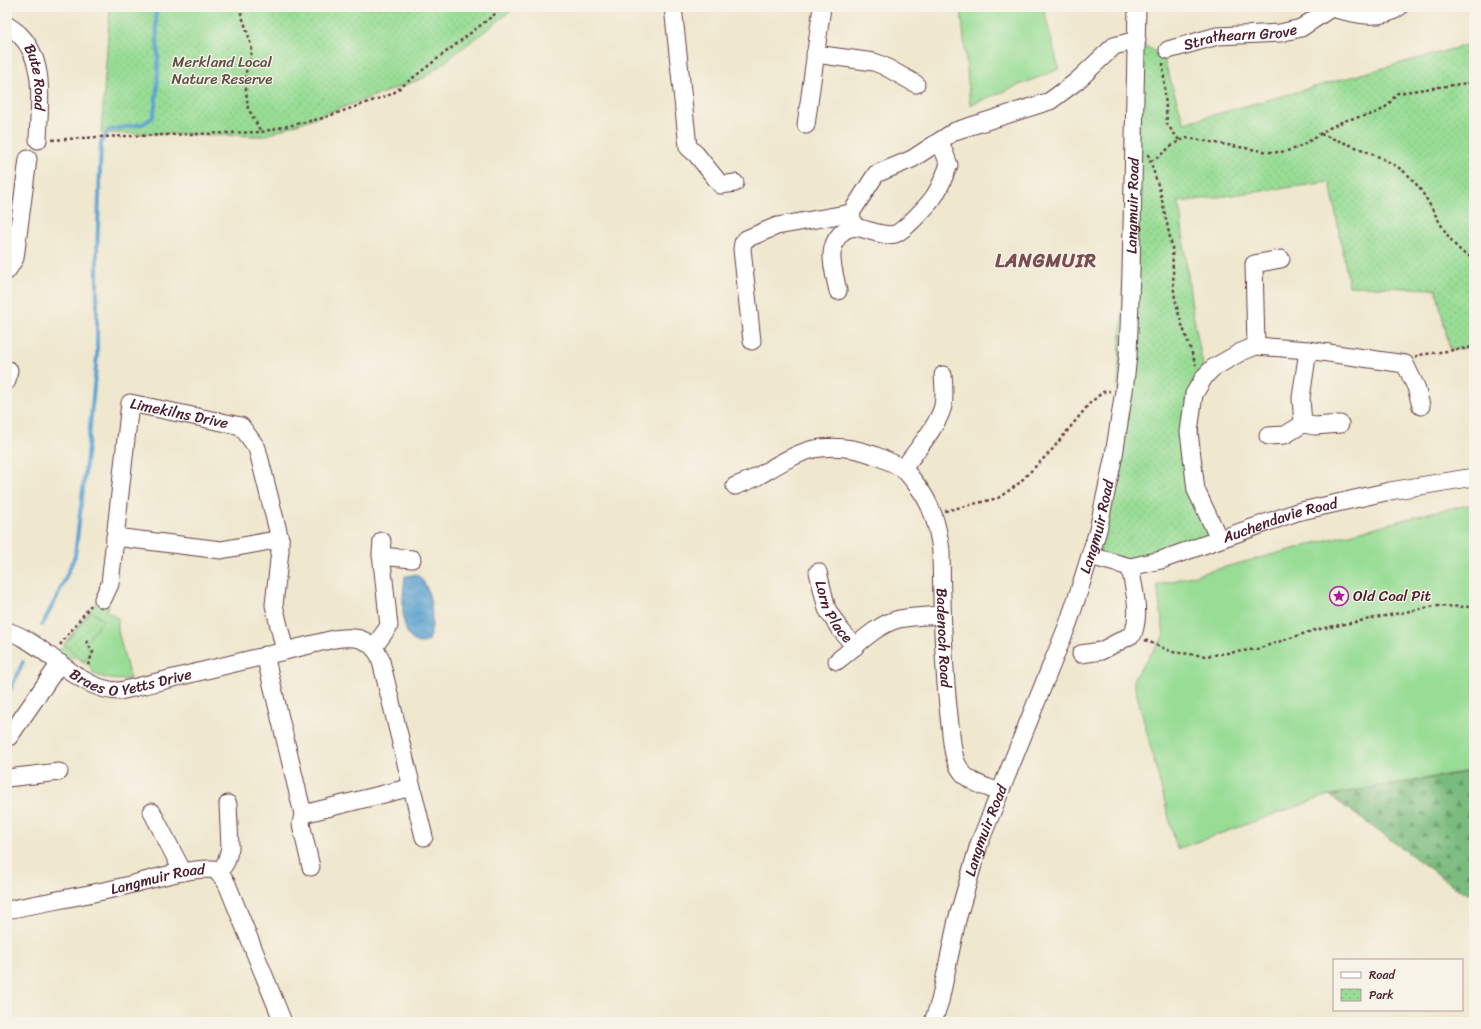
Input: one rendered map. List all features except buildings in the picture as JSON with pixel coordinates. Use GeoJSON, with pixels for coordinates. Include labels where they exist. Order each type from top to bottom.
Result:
{"type":"FeatureCollection","features":[{"type":"Feature","properties":{"kind":"street"},"geometry":{"type":"LineString","coordinates":[[673,7],[688,147],[696,154],[721,185],[735,183]]}},
{"type":"Feature","properties":{"kind":"street"},"geometry":{"type":"LineString","coordinates":[[806,125],[822,7]]}},
{"type":"Feature","properties":{"kind":"street","name":"Langmuir Road"},"geometry":{"type":"LineString","coordinates":[[933,1022],[940,1001],[957,920],[979,844],[1068,624],[1098,530],[1114,455],[1124,391],[1129,333],[1137,7]]}},
{"type":"Feature","properties":{"kind":"street","name":"Strathearn Grove"},"geometry":{"type":"LineString","coordinates":[[1168,50],[1217,36],[1280,34],[1301,28],[1331,7],[1355,14],[1374,15],[1394,11],[1399,7]]}},
{"type":"Feature","properties":{"kind":"street","name":"Bute Road"},"geometry":{"type":"LineString","coordinates":[[7,25],[20,34],[29,47],[37,64],[39,78],[38,140]]}},
{"type":"Feature","properties":{"kind":"street"},"geometry":{"type":"LineString","coordinates":[[838,291],[832,256],[835,242],[852,220],[876,174],[912,159],[955,131],[1050,101],[1077,81],[1114,46],[1137,40]]}},
{"type":"Feature","properties":{"kind":"street"},"geometry":{"type":"LineString","coordinates":[[815,54],[874,62],[916,84]]}},
{"type":"Feature","properties":{"kind":"street"},"geometry":{"type":"LineString","coordinates":[[752,341],[742,249],[743,243],[746,239],[777,226],[852,220],[889,235],[897,234],[933,198],[949,165],[940,141]]}},
{"type":"Feature","properties":{"kind":"street"},"geometry":{"type":"LineString","coordinates":[[7,271],[15,258],[28,159]]}},
{"type":"Feature","properties":{"kind":"street"},"geometry":{"type":"LineString","coordinates":[[1256,346],[1254,264],[1280,259]]}},
{"type":"Feature","properties":{"kind":"street"},"geometry":{"type":"LineString","coordinates":[[1219,539],[1196,490],[1190,432],[1194,394],[1205,376],[1218,365],[1241,352],[1256,346],[1308,350],[1405,364],[1416,387],[1421,406]]}},
{"type":"Feature","properties":{"kind":"street"},"geometry":{"type":"LineString","coordinates":[[1303,424],[1301,398],[1308,350]]}},
{"type":"Feature","properties":{"kind":"street"},"geometry":{"type":"LineString","coordinates":[[903,469],[938,419],[944,395],[943,375]]}},
{"type":"Feature","properties":{"kind":"street","name":"Limekilns Drive"},"geometry":{"type":"LineString","coordinates":[[103,599],[110,584],[130,403],[241,426],[257,448],[280,539],[274,606],[285,651]]}},
{"type":"Feature","properties":{"kind":"street"},"geometry":{"type":"LineString","coordinates":[[1268,436],[1285,435],[1303,424],[1315,426],[1340,424]]}},
{"type":"Feature","properties":{"kind":"street","name":"Badenoch Road"},"geometry":{"type":"LineString","coordinates":[[735,486],[758,476],[798,454],[831,448],[845,447],[866,452],[885,459],[903,469],[922,492],[933,514],[939,534],[941,551],[945,684],[953,747],[957,762],[961,771],[968,779],[999,792]]}},
{"type":"Feature","properties":{"kind":"street","name":"Auchendavie Road"},"geometry":{"type":"LineString","coordinates":[[1090,556],[1130,567],[1161,560],[1297,512],[1390,491],[1474,477]]}},
{"type":"Feature","properties":{"kind":"street"},"geometry":{"type":"LineString","coordinates":[[115,537],[221,550],[280,539]]}},
{"type":"Feature","properties":{"kind":"street"},"geometry":{"type":"LineString","coordinates":[[412,559],[382,549],[389,626],[374,647],[380,657],[424,837]]}},
{"type":"Feature","properties":{"kind":"street"},"geometry":{"type":"LineString","coordinates":[[1081,654],[1100,651],[1133,634],[1137,623],[1138,611],[1130,567]]}},
{"type":"Feature","properties":{"kind":"street","name":"Lorn Place"},"geometry":{"type":"LineString","coordinates":[[818,572],[827,608],[839,628],[855,648]]}},
{"type":"Feature","properties":{"kind":"street","name":"Lorn Place"},"geometry":{"type":"LineString","coordinates":[[838,661],[875,631],[887,624],[899,619],[942,615]]}},
{"type":"Feature","properties":{"kind":"street","name":"Braes O Yetts Drive"},"geometry":{"type":"LineString","coordinates":[[7,631],[26,640],[83,679],[103,689],[120,690],[334,639],[362,639],[374,647]]}},
{"type":"Feature","properties":{"kind":"street"},"geometry":{"type":"LineString","coordinates":[[265,655],[303,814],[301,824],[311,867]]}},
{"type":"Feature","properties":{"kind":"street"},"geometry":{"type":"LineString","coordinates":[[9,737],[55,660]]}},
{"type":"Feature","properties":{"kind":"street"},"geometry":{"type":"LineString","coordinates":[[7,778],[60,772]]}},
{"type":"Feature","properties":{"kind":"street"},"geometry":{"type":"LineString","coordinates":[[303,814],[412,787]]}},
{"type":"Feature","properties":{"kind":"street"},"geometry":{"type":"LineString","coordinates":[[219,873],[226,862],[230,848],[228,804]]}},
{"type":"Feature","properties":{"kind":"street"},"geometry":{"type":"LineString","coordinates":[[152,812],[183,872]]}},
{"type":"Feature","properties":{"kind":"street","name":"Langmuir Road"},"geometry":{"type":"LineString","coordinates":[[7,910],[97,892],[183,872],[214,869],[224,878],[227,884],[283,1022]]}},
{"type":"Feature","properties":{"kind":"path"},"geometry":{"type":"LineString","coordinates":[[244,7],[241,12],[252,51],[246,72],[247,102],[248,108],[261,132]]}},
{"type":"Feature","properties":{"kind":"path"},"geometry":{"type":"LineString","coordinates":[[38,140],[261,132],[323,118],[392,94],[504,7]]}},
{"type":"Feature","properties":{"kind":"path"},"geometry":{"type":"LineString","coordinates":[[1168,50],[1163,57],[1167,124],[1179,140]]}},
{"type":"Feature","properties":{"kind":"path"},"geometry":{"type":"LineString","coordinates":[[1151,161],[1159,157],[1179,140],[1187,138],[1263,151],[1280,153],[1292,151],[1302,147],[1320,134],[1344,121],[1375,113],[1384,108],[1398,93],[1474,82]]}},
{"type":"Feature","properties":{"kind":"path"},"geometry":{"type":"LineString","coordinates":[[1135,134],[1141,137],[1151,161],[1160,191],[1172,247],[1174,293],[1179,316],[1196,367],[1205,376]]}},
{"type":"Feature","properties":{"kind":"path"},"geometry":{"type":"LineString","coordinates":[[1320,134],[1385,160],[1399,168],[1411,178],[1420,190],[1454,244],[1462,252],[1474,259]]}},
{"type":"Feature","properties":{"kind":"path"},"geometry":{"type":"LineString","coordinates":[[1405,364],[1419,355],[1474,347]]}},
{"type":"Feature","properties":{"kind":"path"},"geometry":{"type":"LineString","coordinates":[[933,514],[998,498],[1017,485],[1051,451],[1090,403],[1104,392],[1112,390],[1124,391]]}},
{"type":"Feature","properties":{"kind":"path"},"geometry":{"type":"LineString","coordinates":[[55,660],[98,596],[103,599]]}},
{"type":"Feature","properties":{"kind":"path"},"geometry":{"type":"LineString","coordinates":[[1133,634],[1172,652],[1206,656],[1257,649],[1316,630],[1435,606],[1474,607]]}},
{"type":"Feature","properties":{"kind":"path"},"geometry":{"type":"LineString","coordinates":[[83,679],[93,652],[86,641]]}},
{"type":"Feature","properties":{"kind":"green space","name":"Merkland Local Nature Reserve"},"geometry":{"type":"Polygon","coordinates":[[[110,7],[516,7],[424,78],[264,136],[101,133],[110,7]]]}},
{"type":"Feature","properties":{"kind":"green space"},"geometry":{"type":"Polygon","coordinates":[[[961,7],[1043,7],[1059,69],[970,105],[961,7]]]}},
{"type":"Feature","properties":{"kind":"green space"},"geometry":{"type":"Polygon","coordinates":[[[1137,40],[1163,57],[1184,123],[1474,43],[1474,347],[1450,350],[1436,289],[1349,286],[1330,182],[1179,202],[1192,308],[1205,376],[1194,394],[1196,490],[1219,539],[1161,560],[1098,559],[1114,455],[1137,40]]]}},
{"type":"Feature","properties":{"kind":"green space"},"geometry":{"type":"Polygon","coordinates":[[[1474,504],[1474,770],[1329,795],[1177,849],[1133,679],[1164,636],[1157,585],[1433,512],[1474,504]]]}},
{"type":"Feature","properties":{"kind":"green space"},"geometry":{"type":"Polygon","coordinates":[[[99,599],[109,605],[106,611],[118,618],[118,631],[130,679],[115,680],[97,675],[93,673],[91,667],[76,657],[70,658],[59,651],[99,599]]]}},
{"type":"Feature","properties":{"kind":"green space"},"geometry":{"type":"Polygon","coordinates":[[[91,611],[103,620],[85,643],[90,652],[84,661],[64,645],[91,611]]]}},
{"type":"Feature","properties":{"kind":"green space"},"geometry":{"type":"Polygon","coordinates":[[[1474,771],[1474,895],[1459,890],[1329,795],[1474,771]]]}},
{"type":"Feature","properties":{"kind":"water"},"geometry":{"type":"Polygon","coordinates":[[[416,574],[424,582],[427,588],[432,613],[429,641],[421,643],[413,640],[408,634],[403,614],[405,576],[416,574]]]}},
{"type":"Feature","properties":{"kind":"waterway"},"geometry":{"type":"LineString","coordinates":[[42,625],[57,597],[75,556],[97,356],[97,254],[101,142],[109,130],[143,124],[153,117],[156,103],[158,76],[155,7]]}},
{"type":"Feature","properties":{"kind":"waterway"},"geometry":{"type":"LineString","coordinates":[[7,697],[23,662]]}},
{"type":"Feature","properties":{"kind":"place","name":"Old Coal Pit"},"geometry":{"type":"Point","coordinates":[1339,596]}},
{"type":"Feature","properties":{"kind":"district","name":"LANGMUIR"},"geometry":{"type":"Point","coordinates":[1046,260]}}]}
